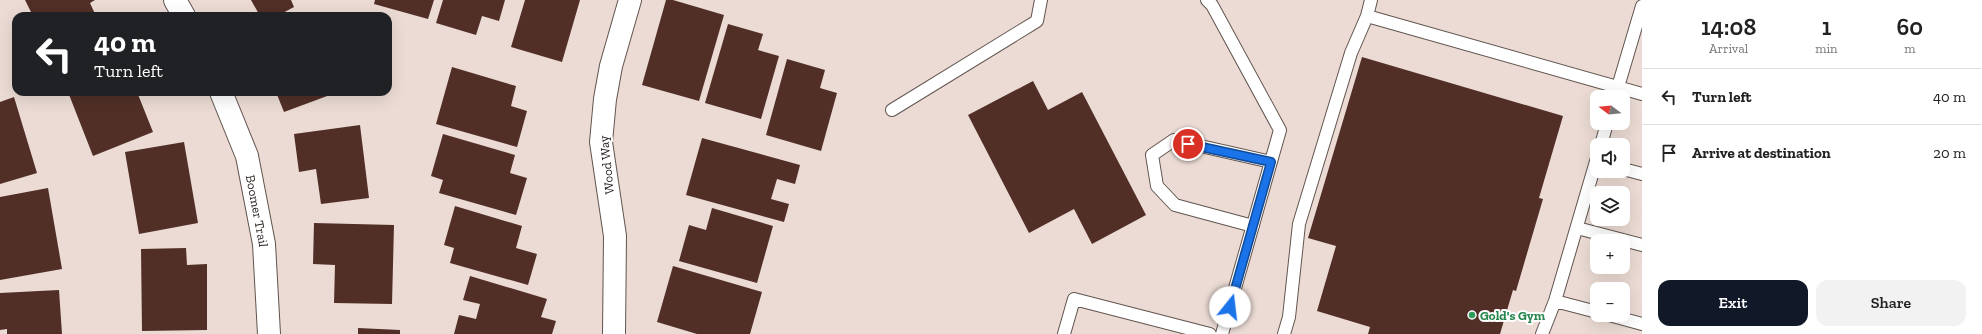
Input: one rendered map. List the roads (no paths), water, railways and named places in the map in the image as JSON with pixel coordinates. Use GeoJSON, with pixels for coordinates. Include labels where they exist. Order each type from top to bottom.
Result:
{"type":"FeatureCollection","features":[{"type":"Feature","properties":{"kind":"street"},"geometry":{"type":"LineString","coordinates":[[175,0],[182,12]]}},
{"type":"Feature","properties":{"kind":"street","name":"Wood Way"},"geometry":{"type":"LineString","coordinates":[[614,334],[615,236],[601,142],[605,99],[609,79],[630,0]]}},
{"type":"Feature","properties":{"kind":"street","name":"Boomer Trail"},"geometry":{"type":"LineString","coordinates":[[223,96],[247,156],[264,244],[269,334]]}},
{"type":"Feature","properties":{"kind":"lane"},"geometry":{"type":"LineString","coordinates":[[892,110],[1037,21],[1041,0]]}},
{"type":"Feature","properties":{"kind":"lane"},"geometry":{"type":"LineString","coordinates":[[1207,0],[1212,5],[1280,130],[1222,334]]}},
{"type":"Feature","properties":{"kind":"lane"},"geometry":{"type":"LineString","coordinates":[[1284,334],[1289,317],[1299,224],[1351,53],[1367,16],[1372,0]]}},
{"type":"Feature","properties":{"kind":"lane"},"geometry":{"type":"LineString","coordinates":[[1617,90],[1642,6]]}},
{"type":"Feature","properties":{"kind":"lane"},"geometry":{"type":"LineString","coordinates":[[1367,16],[1609,90]]}},
{"type":"Feature","properties":{"kind":"lane"},"geometry":{"type":"LineString","coordinates":[[1630,93],[1642,94]]}},
{"type":"Feature","properties":{"kind":"lane"},"geometry":{"type":"LineString","coordinates":[[1253,226],[1175,205],[1156,186],[1152,156],[1174,140],[1271,162]]}},
{"type":"Feature","properties":{"kind":"lane"},"geometry":{"type":"LineString","coordinates":[[1630,171],[1642,174]]}},
{"type":"Feature","properties":{"kind":"lane"},"geometry":{"type":"LineString","coordinates":[[1542,334],[1555,300],[1592,178]]}},
{"type":"Feature","properties":{"kind":"lane"},"geometry":{"type":"LineString","coordinates":[[1577,228],[1642,245]]}},
{"type":"Feature","properties":{"kind":"lane"},"geometry":{"type":"LineString","coordinates":[[1064,334],[1074,299],[1196,332],[1210,334]]}},
{"type":"Feature","properties":{"kind":"lane"},"geometry":{"type":"LineString","coordinates":[[1555,300],[1590,310]]}},
{"type":"Feature","properties":{"kind":"lane"},"geometry":{"type":"LineString","coordinates":[[1630,321],[1642,324]]}},
{"type":"Feature","properties":{"kind":"place","name":"Gold's Gym"},"geometry":{"type":"Point","coordinates":[1472,315]}}]}
